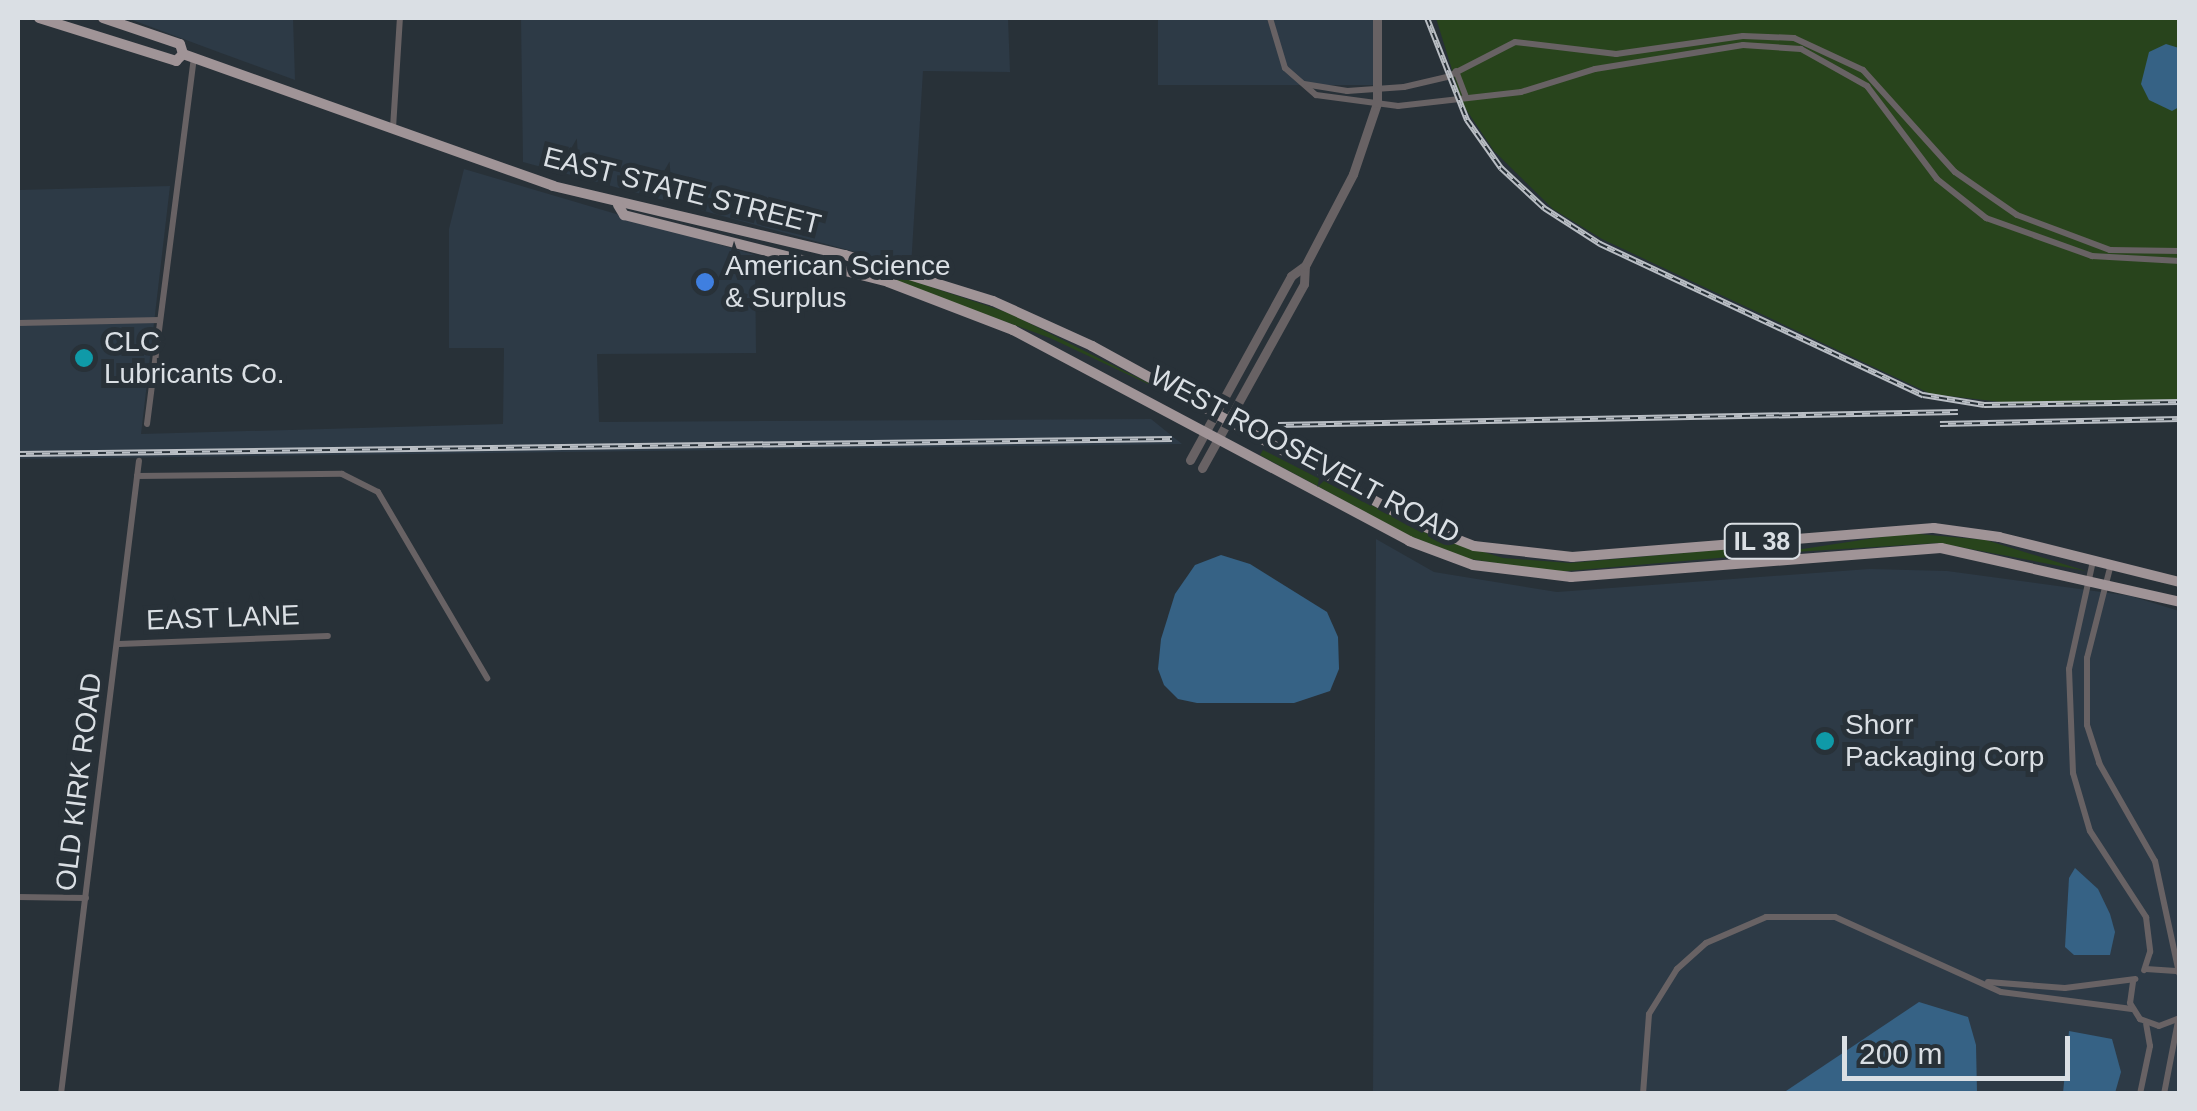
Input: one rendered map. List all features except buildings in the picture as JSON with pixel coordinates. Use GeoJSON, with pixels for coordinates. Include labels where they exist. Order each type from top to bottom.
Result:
{"type":"FeatureCollection","features":[{"type":"Feature","properties":{"kind":"main road","name":"EAST STATE STREET"},"geometry":{"type":"LineString","coordinates":[[39,18],[176,61],[189,56]]}},
{"type":"Feature","properties":{"kind":"main road","name":"EAST STATE STREET"},"geometry":{"type":"LineString","coordinates":[[103,18],[180,44],[189,56],[618,205],[632,201],[967,291],[1067,334],[1216,414]]}},
{"type":"Feature","properties":{"kind":"main road","name":"WEST ROOSEVELT ROAD"},"geometry":{"type":"LineString","coordinates":[[618,205],[624,215],[945,302],[1072,357],[1410,542],[1501,572],[1588,576],[1924,547],[1982,553],[2180,602]]}},
{"type":"Feature","properties":{"kind":"main road","name":"WEST ROOSEVELT ROAD"},"geometry":{"type":"LineString","coordinates":[[1216,414],[1415,523],[1506,554],[1588,556],[1919,528],[1987,534],[2180,582]]}},
{"type":"Feature","properties":{"kind":"street"},"geometry":{"type":"LineString","coordinates":[[392,128],[400,18]]}},
{"type":"Feature","properties":{"kind":"street"},"geometry":{"type":"LineString","coordinates":[[1270,18],[1276,50],[1300,82],[1333,100],[1410,106],[1466,95],[1521,92],[1595,69],[1743,45],[1802,49],[1867,86],[1938,179],[1986,218],[2092,256],[2180,261]]}},
{"type":"Feature","properties":{"kind":"street"},"geometry":{"type":"LineString","coordinates":[[1202,468],[1304,284],[1305,266],[1352,174],[1376,103],[1377,18]]}},
{"type":"Feature","properties":{"kind":"street"},"geometry":{"type":"LineString","coordinates":[[1300,82],[1377,90],[1456,72],[1515,42],[1616,54],[1742,36],[1810,42],[1863,70],[1955,172],[2016,214],[2081,244],[2140,254],[2180,251]]}},
{"type":"Feature","properties":{"kind":"street"},"geometry":{"type":"LineString","coordinates":[[146,424],[189,56]]}},
{"type":"Feature","properties":{"kind":"street"},"geometry":{"type":"LineString","coordinates":[[1456,72],[1466,95]]}},
{"type":"Feature","properties":{"kind":"street"},"geometry":{"type":"LineString","coordinates":[[1190,460],[1291,276],[1305,266]]}},
{"type":"Feature","properties":{"kind":"street"},"geometry":{"type":"LineString","coordinates":[[18,323],[160,320]]}},
{"type":"Feature","properties":{"kind":"street","name":"OLD KIRK ROAD"},"geometry":{"type":"LineString","coordinates":[[61,1094],[139,462]]}},
{"type":"Feature","properties":{"kind":"street"},"geometry":{"type":"LineString","coordinates":[[137,476],[342,474],[378,492],[487,678]]}},
{"type":"Feature","properties":{"kind":"street"},"geometry":{"type":"LineString","coordinates":[[2094,560],[2070,668],[2072,773],[2090,831],[2146,916],[2150,952],[2144,970]]}},
{"type":"Feature","properties":{"kind":"street"},"geometry":{"type":"LineString","coordinates":[[2111,564],[2087,658],[2087,724],[2099,763],[2156,861],[2179,973]]}},
{"type":"Feature","properties":{"kind":"street","name":"EAST LANE"},"geometry":{"type":"LineString","coordinates":[[119,644],[328,636]]}},
{"type":"Feature","properties":{"kind":"street"},"geometry":{"type":"LineString","coordinates":[[18,897],[87,898]]}},
{"type":"Feature","properties":{"kind":"street"},"geometry":{"type":"LineString","coordinates":[[1643,1094],[1645,1030],[1658,998],[1692,955],[1744,923],[1811,912],[1836,916],[1937,967],[2010,994],[2132,1009],[2146,1022],[2166,1025],[2179,1018]]}},
{"type":"Feature","properties":{"kind":"street"},"geometry":{"type":"LineString","coordinates":[[1986,982],[2112,987],[2159,966],[2179,973]]}},
{"type":"Feature","properties":{"kind":"street"},"geometry":{"type":"LineString","coordinates":[[2132,1009],[2134,979]]}},
{"type":"Feature","properties":{"kind":"street"},"geometry":{"type":"LineString","coordinates":[[2164,1094],[2179,1018]]}},
{"type":"Feature","properties":{"kind":"street"},"geometry":{"type":"LineString","coordinates":[[2140,1094],[2150,1046],[2146,1022]]}},
{"type":"Feature","properties":{"kind":"shaded area"},"geometry":{"type":"Polygon","coordinates":[[[127,18],[293,18],[295,80],[221,53],[127,18]]]}},
{"type":"Feature","properties":{"kind":"shaded area"},"geometry":{"type":"Polygon","coordinates":[[[521,18],[1008,18],[1010,72],[923,71],[911,267],[523,162],[521,18]]]}},
{"type":"Feature","properties":{"kind":"shaded area"},"geometry":{"type":"Polygon","coordinates":[[[1158,18],[1373,18],[1373,85],[1158,85],[1158,18]]]}},
{"type":"Feature","properties":{"kind":"shaded area"},"geometry":{"type":"Polygon","coordinates":[[[464,169],[755,255],[756,353],[597,354],[599,422],[1151,419],[1182,444],[18,459],[18,190],[170,186],[141,434],[503,424],[504,348],[449,348],[449,229],[464,169]]]}},
{"type":"Feature","properties":{"kind":"shaded area"},"geometry":{"type":"Polygon","coordinates":[[[1376,539],[1434,572],[1557,592],[1869,569],[1947,571],[2131,596],[2179,611],[2179,1093],[1373,1094],[1376,539]]]}},
{"type":"Feature","properties":{"kind":"green space"},"geometry":{"type":"Polygon","coordinates":[[[1436,18],[2179,18],[2179,401],[2019,404],[1931,394],[1602,239],[1553,209],[1494,151],[1463,105],[1436,18]]]}},
{"type":"Feature","properties":{"kind":"green space"},"geometry":{"type":"Polygon","coordinates":[[[877,269],[1009,313],[1178,398],[1050,338],[875,274],[877,269]]]}},
{"type":"Feature","properties":{"kind":"green space"},"geometry":{"type":"Polygon","coordinates":[[[1263,450],[1432,536],[1503,558],[1570,563],[1740,548],[1741,556],[1556,572],[1470,559],[1410,536],[1260,455],[1263,450]]]}},
{"type":"Feature","properties":{"kind":"green space"},"geometry":{"type":"Polygon","coordinates":[[[1907,533],[1986,540],[2086,571],[1939,543],[1777,553],[1907,533]]]}},
{"type":"Feature","properties":{"kind":"water"},"geometry":{"type":"Polygon","coordinates":[[[2166,44],[2179,48],[2179,107],[2172,111],[2149,100],[2141,84],[2149,52],[2166,44]]]}},
{"type":"Feature","properties":{"kind":"water"},"geometry":{"type":"Polygon","coordinates":[[[1221,555],[1250,564],[1327,612],[1338,637],[1339,669],[1330,691],[1294,703],[1197,703],[1178,699],[1164,685],[1158,669],[1161,639],[1175,594],[1195,565],[1221,555]]]}},
{"type":"Feature","properties":{"kind":"water"},"geometry":{"type":"Polygon","coordinates":[[[2075,868],[2098,889],[2110,914],[2115,932],[2110,955],[2074,955],[2065,947],[2069,878],[2075,868]]]}},
{"type":"Feature","properties":{"kind":"water"},"geometry":{"type":"Polygon","coordinates":[[[1919,1002],[1968,1017],[1976,1045],[1977,1093],[1783,1093],[1919,1002]]]}},
{"type":"Feature","properties":{"kind":"water"},"geometry":{"type":"Polygon","coordinates":[[[2069,1031],[2112,1039],[2121,1072],[2115,1093],[2063,1093],[2069,1031]]]}},
{"type":"Feature","properties":{"kind":"railway"},"geometry":{"type":"LineString","coordinates":[[1427,18],[1467,120],[1501,168],[1544,208],[1600,244],[1923,395],[1984,405],[2180,402]]}},
{"type":"Feature","properties":{"kind":"railway"},"geometry":{"type":"LineString","coordinates":[[1278,425],[1958,412]]}},
{"type":"Feature","properties":{"kind":"railway"},"geometry":{"type":"LineString","coordinates":[[1940,424],[2180,419]]}},
{"type":"Feature","properties":{"kind":"railway"},"geometry":{"type":"LineString","coordinates":[[18,454],[1172,439]]}},
{"type":"Feature","properties":{"kind":"place","name":"American Science & Surplus"},"geometry":{"type":"Point","coordinates":[705,282]}},
{"type":"Feature","properties":{"kind":"place","name":"CLC Lubricants Co."},"geometry":{"type":"Point","coordinates":[84,358]}},
{"type":"Feature","properties":{"kind":"place","name":"Shorr Packaging Corp"},"geometry":{"type":"Point","coordinates":[1825,741]}}]}
